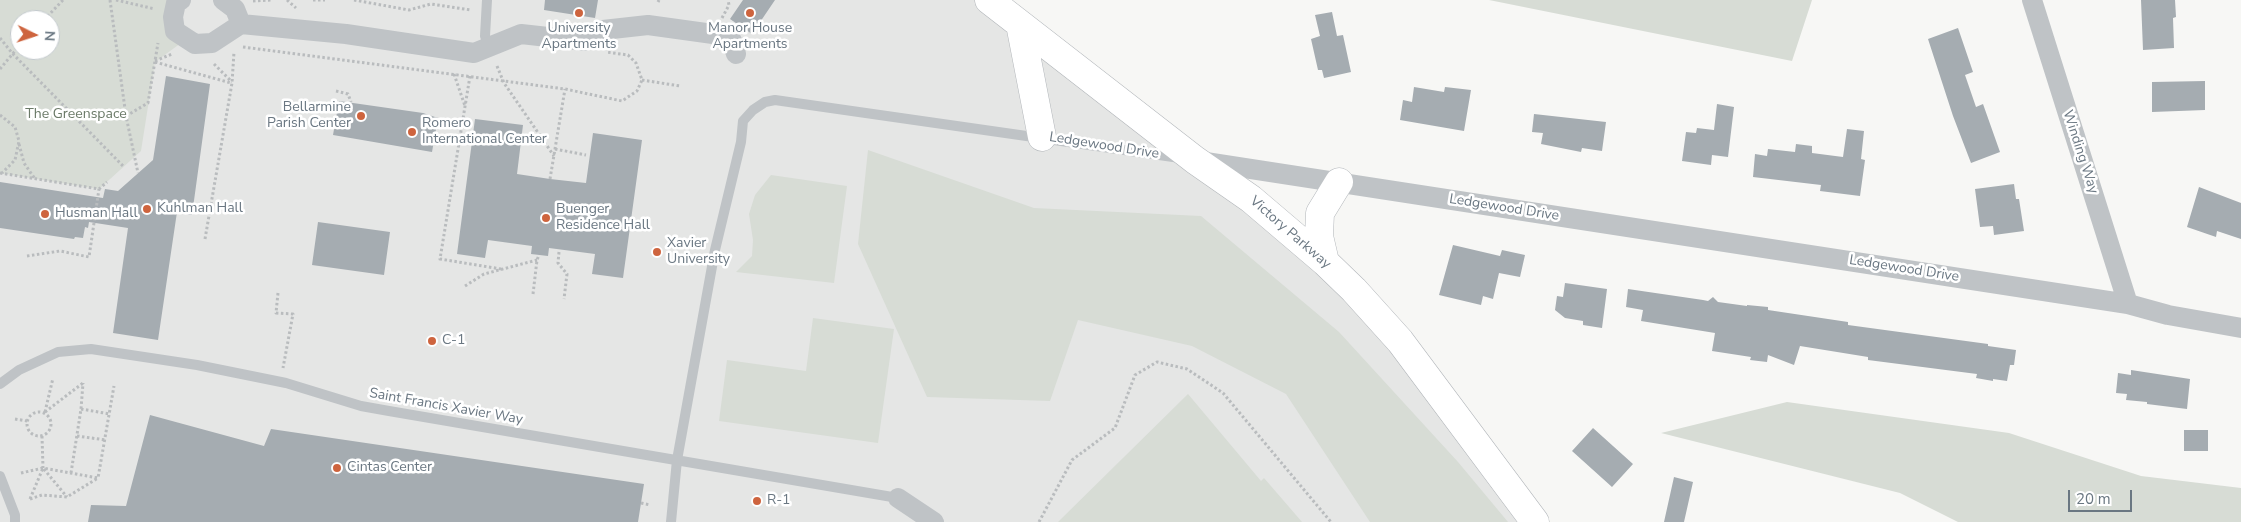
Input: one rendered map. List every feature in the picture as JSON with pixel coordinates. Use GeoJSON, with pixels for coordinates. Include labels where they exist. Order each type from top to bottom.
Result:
{"type":"FeatureCollection","features":[{"type":"Feature","properties":{"kind":"street"},"geometry":{"type":"LineString","coordinates":[[223,0],[235,9],[241,24]]}},
{"type":"Feature","properties":{"kind":"street","name":"Victory Parkway"},"geometry":{"type":"LineString","coordinates":[[989,0],[1195,160],[1251,199],[1304,242],[1325,262],[1354,290],[1400,341],[1535,522]]}},
{"type":"Feature","properties":{"kind":"street","name":"Winding Way"},"geometry":{"type":"LineString","coordinates":[[2032,0],[2128,304]]}},
{"type":"Feature","properties":{"kind":"street"},"geometry":{"type":"LineString","coordinates":[[177,8],[174,31],[195,44],[212,43],[241,24],[346,34],[451,51],[481,50],[521,34],[584,40],[603,30],[648,25],[713,34],[732,41],[736,54]]}},
{"type":"Feature","properties":{"kind":"street"},"geometry":{"type":"LineString","coordinates":[[1020,24],[1042,137]]}},
{"type":"Feature","properties":{"kind":"street","name":"Ledgewood Drive"},"geometry":{"type":"LineString","coordinates":[[1195,160],[2128,304],[2168,315],[2241,328]]}},
{"type":"Feature","properties":{"kind":"street"},"geometry":{"type":"LineString","coordinates":[[1325,262],[1319,236],[1320,213],[1339,182]]}},
{"type":"Feature","properties":{"kind":"street"},"geometry":{"type":"LineString","coordinates":[[898,498],[934,522]]}},
{"type":"Feature","properties":{"kind":"lane"},"geometry":{"type":"LineString","coordinates":[[481,50],[485,36],[487,0]]}},
{"type":"Feature","properties":{"kind":"lane","name":"Ledgewood Drive"},"geometry":{"type":"LineString","coordinates":[[676,460],[715,250],[743,121],[753,110],[765,102],[775,100],[1195,160]]}},
{"type":"Feature","properties":{"kind":"lane","name":"Saint Francis Xavier Way"},"geometry":{"type":"LineString","coordinates":[[0,384],[19,370],[58,352],[92,349],[197,365],[286,383],[372,408],[514,434],[898,498]]}},
{"type":"Feature","properties":{"kind":"lane"},"geometry":{"type":"LineString","coordinates":[[671,522],[676,460]]}},
{"type":"Feature","properties":{"kind":"lane"},"geometry":{"type":"LineString","coordinates":[[0,476],[15,515],[15,522]]}},
{"type":"Feature","properties":{"kind":"path"},"geometry":{"type":"LineString","coordinates":[[53,10],[62,0]]}},
{"type":"Feature","properties":{"kind":"path"},"geometry":{"type":"LineString","coordinates":[[110,0],[126,116],[138,173]]}},
{"type":"Feature","properties":{"kind":"path"},"geometry":{"type":"LineString","coordinates":[[116,0],[163,11],[177,8]]}},
{"type":"Feature","properties":{"kind":"path"},"geometry":{"type":"LineString","coordinates":[[241,24],[265,0]]}},
{"type":"Feature","properties":{"kind":"path"},"geometry":{"type":"LineString","coordinates":[[313,0],[325,0]]}},
{"type":"Feature","properties":{"kind":"path"},"geometry":{"type":"LineString","coordinates":[[354,0],[410,10],[431,4],[487,12]]}},
{"type":"Feature","properties":{"kind":"path"},"geometry":{"type":"LineString","coordinates":[[719,23],[729,5],[728,0]]}},
{"type":"Feature","properties":{"kind":"path"},"geometry":{"type":"LineString","coordinates":[[126,116],[148,103],[159,36]]}},
{"type":"Feature","properties":{"kind":"path"},"geometry":{"type":"LineString","coordinates":[[0,38],[10,51]]}},
{"type":"Feature","properties":{"kind":"path"},"geometry":{"type":"LineString","coordinates":[[205,239],[232,83],[235,46],[504,83],[565,89],[622,101],[637,90],[642,80],[636,63],[628,56],[595,50],[584,40]]}},
{"type":"Feature","properties":{"kind":"path"},"geometry":{"type":"LineString","coordinates":[[481,50],[470,78],[440,258],[501,269]]}},
{"type":"Feature","properties":{"kind":"path"},"geometry":{"type":"LineString","coordinates":[[481,50],[554,156]]}},
{"type":"Feature","properties":{"kind":"path"},"geometry":{"type":"LineString","coordinates":[[451,51],[454,75],[465,106]]}},
{"type":"Feature","properties":{"kind":"path"},"geometry":{"type":"LineString","coordinates":[[0,69],[10,56]]}},
{"type":"Feature","properties":{"kind":"path"},"geometry":{"type":"LineString","coordinates":[[18,60],[124,167]]}},
{"type":"Feature","properties":{"kind":"path"},"geometry":{"type":"LineString","coordinates":[[155,62],[232,83]]}},
{"type":"Feature","properties":{"kind":"path"},"geometry":{"type":"LineString","coordinates":[[642,80],[680,86]]}},
{"type":"Feature","properties":{"kind":"path"},"geometry":{"type":"LineString","coordinates":[[550,179],[565,89]]}},
{"type":"Feature","properties":{"kind":"path"},"geometry":{"type":"LineString","coordinates":[[336,91],[348,94],[351,102]]}},
{"type":"Feature","properties":{"kind":"path"},"geometry":{"type":"LineString","coordinates":[[0,115],[15,127],[24,163],[35,179]]}},
{"type":"Feature","properties":{"kind":"path"},"geometry":{"type":"LineString","coordinates":[[1,174],[15,160],[19,141]]}},
{"type":"Feature","properties":{"kind":"path"},"geometry":{"type":"LineString","coordinates":[[555,149],[586,155]]}},
{"type":"Feature","properties":{"kind":"path"},"geometry":{"type":"LineString","coordinates":[[1,174],[99,189]]}},
{"type":"Feature","properties":{"kind":"path"},"geometry":{"type":"LineString","coordinates":[[27,256],[60,251],[89,257],[99,189],[107,182]]}},
{"type":"Feature","properties":{"kind":"path"},"geometry":{"type":"LineString","coordinates":[[559,252],[558,263],[567,274],[564,299]]}},
{"type":"Feature","properties":{"kind":"path"},"geometry":{"type":"LineString","coordinates":[[533,294],[539,255]]}},
{"type":"Feature","properties":{"kind":"path"},"geometry":{"type":"LineString","coordinates":[[465,286],[484,274],[537,260]]}},
{"type":"Feature","properties":{"kind":"path"},"geometry":{"type":"LineString","coordinates":[[278,293],[276,313],[293,314],[282,370]]}},
{"type":"Feature","properties":{"kind":"path"},"geometry":{"type":"LineString","coordinates":[[1039,522],[1072,460],[1114,428],[1135,375],[1157,362],[1187,369],[1223,393],[1331,522]]}},
{"type":"Feature","properties":{"kind":"path"},"geometry":{"type":"LineString","coordinates":[[45,412],[53,378]]}},
{"type":"Feature","properties":{"kind":"path"},"geometry":{"type":"LineString","coordinates":[[45,412],[50,416],[52,424],[50,431],[42,436],[33,434],[27,429],[27,420],[30,415],[45,412],[83,383],[71,473]]}},
{"type":"Feature","properties":{"kind":"path"},"geometry":{"type":"LineString","coordinates":[[42,436],[43,468],[30,499],[42,495],[67,497],[98,478],[114,386]]}},
{"type":"Feature","properties":{"kind":"path"},"geometry":{"type":"LineString","coordinates":[[81,409],[110,414]]}},
{"type":"Feature","properties":{"kind":"path"},"geometry":{"type":"LineString","coordinates":[[15,419],[27,420]]}},
{"type":"Feature","properties":{"kind":"path"},"geometry":{"type":"LineString","coordinates":[[77,436],[106,440]]}},
{"type":"Feature","properties":{"kind":"path"},"geometry":{"type":"LineString","coordinates":[[43,468],[67,497]]}},
{"type":"Feature","properties":{"kind":"path"},"geometry":{"type":"LineString","coordinates":[[20,473],[43,468],[98,478]]}},
{"type":"Feature","properties":{"kind":"path"},"geometry":{"type":"LineString","coordinates":[[641,503],[650,505]]}},
{"type":"Feature","properties":{"kind":"shaded area","name":"Xavier University"},"geometry":{"type":"Polygon","coordinates":[[[0,0],[989,0],[1304,242],[1535,522],[0,522],[0,0]]]}},
{"type":"Feature","properties":{"kind":"green space","name":"The Greenspace"},"geometry":{"type":"Polygon","coordinates":[[[0,0],[176,0],[181,43],[155,62],[141,151],[99,189],[0,173],[0,0]]]}},
{"type":"Feature","properties":{"kind":"green space"},"geometry":{"type":"Polygon","coordinates":[[[1489,0],[1812,0],[1792,61],[1489,0]]]}},
{"type":"Feature","properties":{"kind":"green space"},"geometry":{"type":"Polygon","coordinates":[[[868,150],[1034,208],[1201,216],[1339,332],[1458,462],[1508,522],[1370,522],[1286,394],[1192,346],[1078,320],[1050,401],[927,397],[858,244],[868,150]]]}},
{"type":"Feature","properties":{"kind":"green space"},"geometry":{"type":"Polygon","coordinates":[[[771,175],[847,186],[834,283],[736,272],[752,256],[753,240],[749,214],[755,195],[771,175]]]}},
{"type":"Feature","properties":{"kind":"green space"},"geometry":{"type":"Polygon","coordinates":[[[813,318],[894,329],[878,443],[719,421],[727,360],[806,371],[813,318]]]}},
{"type":"Feature","properties":{"kind":"green space"},"geometry":{"type":"Polygon","coordinates":[[[1188,394],[1261,481],[1264,478],[1302,522],[1058,522],[1188,394]]]}},
{"type":"Feature","properties":{"kind":"green space"},"geometry":{"type":"Polygon","coordinates":[[[1787,402],[2009,433],[2141,476],[2241,488],[2241,522],[1958,522],[1900,493],[1661,433],[1787,402]]]}},
{"type":"Feature","properties":{"kind":"building","name":"University Apartments"},"geometry":{"type":"Polygon","coordinates":[[[545,0],[598,0],[595,18],[544,10],[545,0]]]}},
{"type":"Feature","properties":{"kind":"building","name":"Manor House Apartments"},"geometry":{"type":"Polygon","coordinates":[[[743,0],[775,0],[752,34],[730,19],[743,0]]]}},
{"type":"Feature","properties":{"kind":"building"},"geometry":{"type":"Polygon","coordinates":[[[2141,0],[2175,0],[2176,17],[2173,18],[2174,48],[2143,50],[2141,0]]]}},
{"type":"Feature","properties":{"kind":"building"},"geometry":{"type":"Polygon","coordinates":[[[1332,12],[1337,36],[1343,35],[1351,72],[1324,78],[1322,70],[1318,70],[1311,39],[1320,36],[1315,15],[1332,12]]]}},
{"type":"Feature","properties":{"kind":"building"},"geometry":{"type":"Polygon","coordinates":[[[1958,28],[1973,72],[1965,75],[1976,107],[1983,104],[2000,152],[1971,163],[1953,116],[1928,39],[1958,28]]]}},
{"type":"Feature","properties":{"kind":"building","name":"Kuhlman Hall"},"geometry":{"type":"Polygon","coordinates":[[[166,76],[210,84],[192,215],[177,212],[158,340],[113,333],[128,228],[89,222],[88,228],[85,227],[83,238],[75,237],[74,239],[0,228],[0,182],[103,198],[105,189],[118,191],[153,160],[166,76]]]}},
{"type":"Feature","properties":{"kind":"building"},"geometry":{"type":"Polygon","coordinates":[[[2205,81],[2205,110],[2152,112],[2152,82],[2205,81]]]}},
{"type":"Feature","properties":{"kind":"building"},"geometry":{"type":"Polygon","coordinates":[[[1414,87],[1444,92],[1445,87],[1471,90],[1464,131],[1400,120],[1403,100],[1412,102],[1414,87]]]}},
{"type":"Feature","properties":{"kind":"building"},"geometry":{"type":"Polygon","coordinates":[[[339,101],[423,113],[438,118],[432,152],[333,135],[339,101]]]}},
{"type":"Feature","properties":{"kind":"building"},"geometry":{"type":"Polygon","coordinates":[[[1717,104],[1734,107],[1728,157],[1712,155],[1711,165],[1682,161],[1686,132],[1696,133],[1697,128],[1714,130],[1717,104]]]}},
{"type":"Feature","properties":{"kind":"building"},"geometry":{"type":"Polygon","coordinates":[[[1534,114],[1606,122],[1602,151],[1582,148],[1581,152],[1541,144],[1543,133],[1532,132],[1534,114]]]}},
{"type":"Feature","properties":{"kind":"building","name":"Buenger Residence Hall"},"geometry":{"type":"Polygon","coordinates":[[[475,119],[523,125],[517,174],[550,179],[586,183],[593,133],[642,140],[623,278],[592,274],[595,254],[549,248],[548,256],[531,254],[532,246],[488,240],[485,258],[457,254],[475,119]]]}},
{"type":"Feature","properties":{"kind":"building"},"geometry":{"type":"Polygon","coordinates":[[[1847,129],[1864,131],[1861,159],[1865,160],[1860,196],[1820,191],[1821,185],[1753,177],[1755,154],[1767,156],[1768,149],[1795,152],[1796,144],[1812,146],[1812,153],[1843,157],[1847,129]]]}},
{"type":"Feature","properties":{"kind":"building"},"geometry":{"type":"Polygon","coordinates":[[[2014,184],[2016,199],[2019,199],[2024,231],[1994,235],[1993,226],[1980,227],[1975,189],[2014,184]]]}},
{"type":"Feature","properties":{"kind":"building"},"geometry":{"type":"Polygon","coordinates":[[[2199,187],[2241,203],[2241,239],[2217,231],[2216,237],[2187,227],[2199,187]]]}},
{"type":"Feature","properties":{"kind":"building"},"geometry":{"type":"Polygon","coordinates":[[[318,222],[390,232],[384,275],[312,265],[318,222]]]}},
{"type":"Feature","properties":{"kind":"building"},"geometry":{"type":"Polygon","coordinates":[[[1453,245],[1500,256],[1502,250],[1525,255],[1520,277],[1499,273],[1493,299],[1483,296],[1481,305],[1439,295],[1453,245]]]}},
{"type":"Feature","properties":{"kind":"building"},"geometry":{"type":"Polygon","coordinates":[[[1565,283],[1607,289],[1602,328],[1583,325],[1583,321],[1565,318],[1555,310],[1557,296],[1563,297],[1565,283]]]}},
{"type":"Feature","properties":{"kind":"building"},"geometry":{"type":"Polygon","coordinates":[[[1628,289],[1708,301],[1713,297],[1718,302],[1768,307],[1768,310],[1848,322],[1848,325],[1988,344],[1988,346],[2016,350],[2014,365],[2010,365],[2007,381],[1993,379],[1993,381],[1976,378],[1977,374],[1868,360],[1868,357],[1800,346],[1794,365],[1768,355],[1767,362],[1750,360],[1751,357],[1712,351],[1715,333],[1641,321],[1643,310],[1626,307],[1628,289]]]}},
{"type":"Feature","properties":{"kind":"building"},"geometry":{"type":"Polygon","coordinates":[[[2131,370],[2190,379],[2187,409],[2126,400],[2127,394],[2116,393],[2118,373],[2131,375],[2131,370]]]}},
{"type":"Feature","properties":{"kind":"building","name":"Cintas Center"},"geometry":{"type":"Polygon","coordinates":[[[150,415],[264,446],[271,429],[644,484],[638,522],[88,522],[91,505],[126,506],[150,415]]]}},
{"type":"Feature","properties":{"kind":"building"},"geometry":{"type":"Polygon","coordinates":[[[1593,428],[1633,464],[1612,487],[1572,451],[1593,428]]]}},
{"type":"Feature","properties":{"kind":"building"},"geometry":{"type":"Polygon","coordinates":[[[2184,430],[2208,430],[2208,451],[2184,451],[2184,430]]]}},
{"type":"Feature","properties":{"kind":"building"},"geometry":{"type":"Polygon","coordinates":[[[1674,477],[1693,482],[1684,522],[1664,522],[1674,477]]]}},
{"type":"Feature","properties":{"kind":"place","name":"University Apartments"},"geometry":{"type":"Point","coordinates":[579,13]}},
{"type":"Feature","properties":{"kind":"place","name":"Manor House Apartments"},"geometry":{"type":"Point","coordinates":[750,13]}},
{"type":"Feature","properties":{"kind":"place","name":"Bellarmine Parish Center"},"geometry":{"type":"Point","coordinates":[361,116]}},
{"type":"Feature","properties":{"kind":"place","name":"Romero International Center"},"geometry":{"type":"Point","coordinates":[412,132]}},
{"type":"Feature","properties":{"kind":"place","name":"Kuhlman Hall"},"geometry":{"type":"Point","coordinates":[147,209]}},
{"type":"Feature","properties":{"kind":"place","name":"Husman Hall"},"geometry":{"type":"Point","coordinates":[45,214]}},
{"type":"Feature","properties":{"kind":"place","name":"Buenger Residence Hall"},"geometry":{"type":"Point","coordinates":[546,218]}},
{"type":"Feature","properties":{"kind":"place","name":"Xavier University"},"geometry":{"type":"Point","coordinates":[657,252]}},
{"type":"Feature","properties":{"kind":"place","name":"C-1"},"geometry":{"type":"Point","coordinates":[432,341]}},
{"type":"Feature","properties":{"kind":"place","name":"Cintas Center"},"geometry":{"type":"Point","coordinates":[337,468]}},
{"type":"Feature","properties":{"kind":"place","name":"R-1"},"geometry":{"type":"Point","coordinates":[757,501]}}]}
